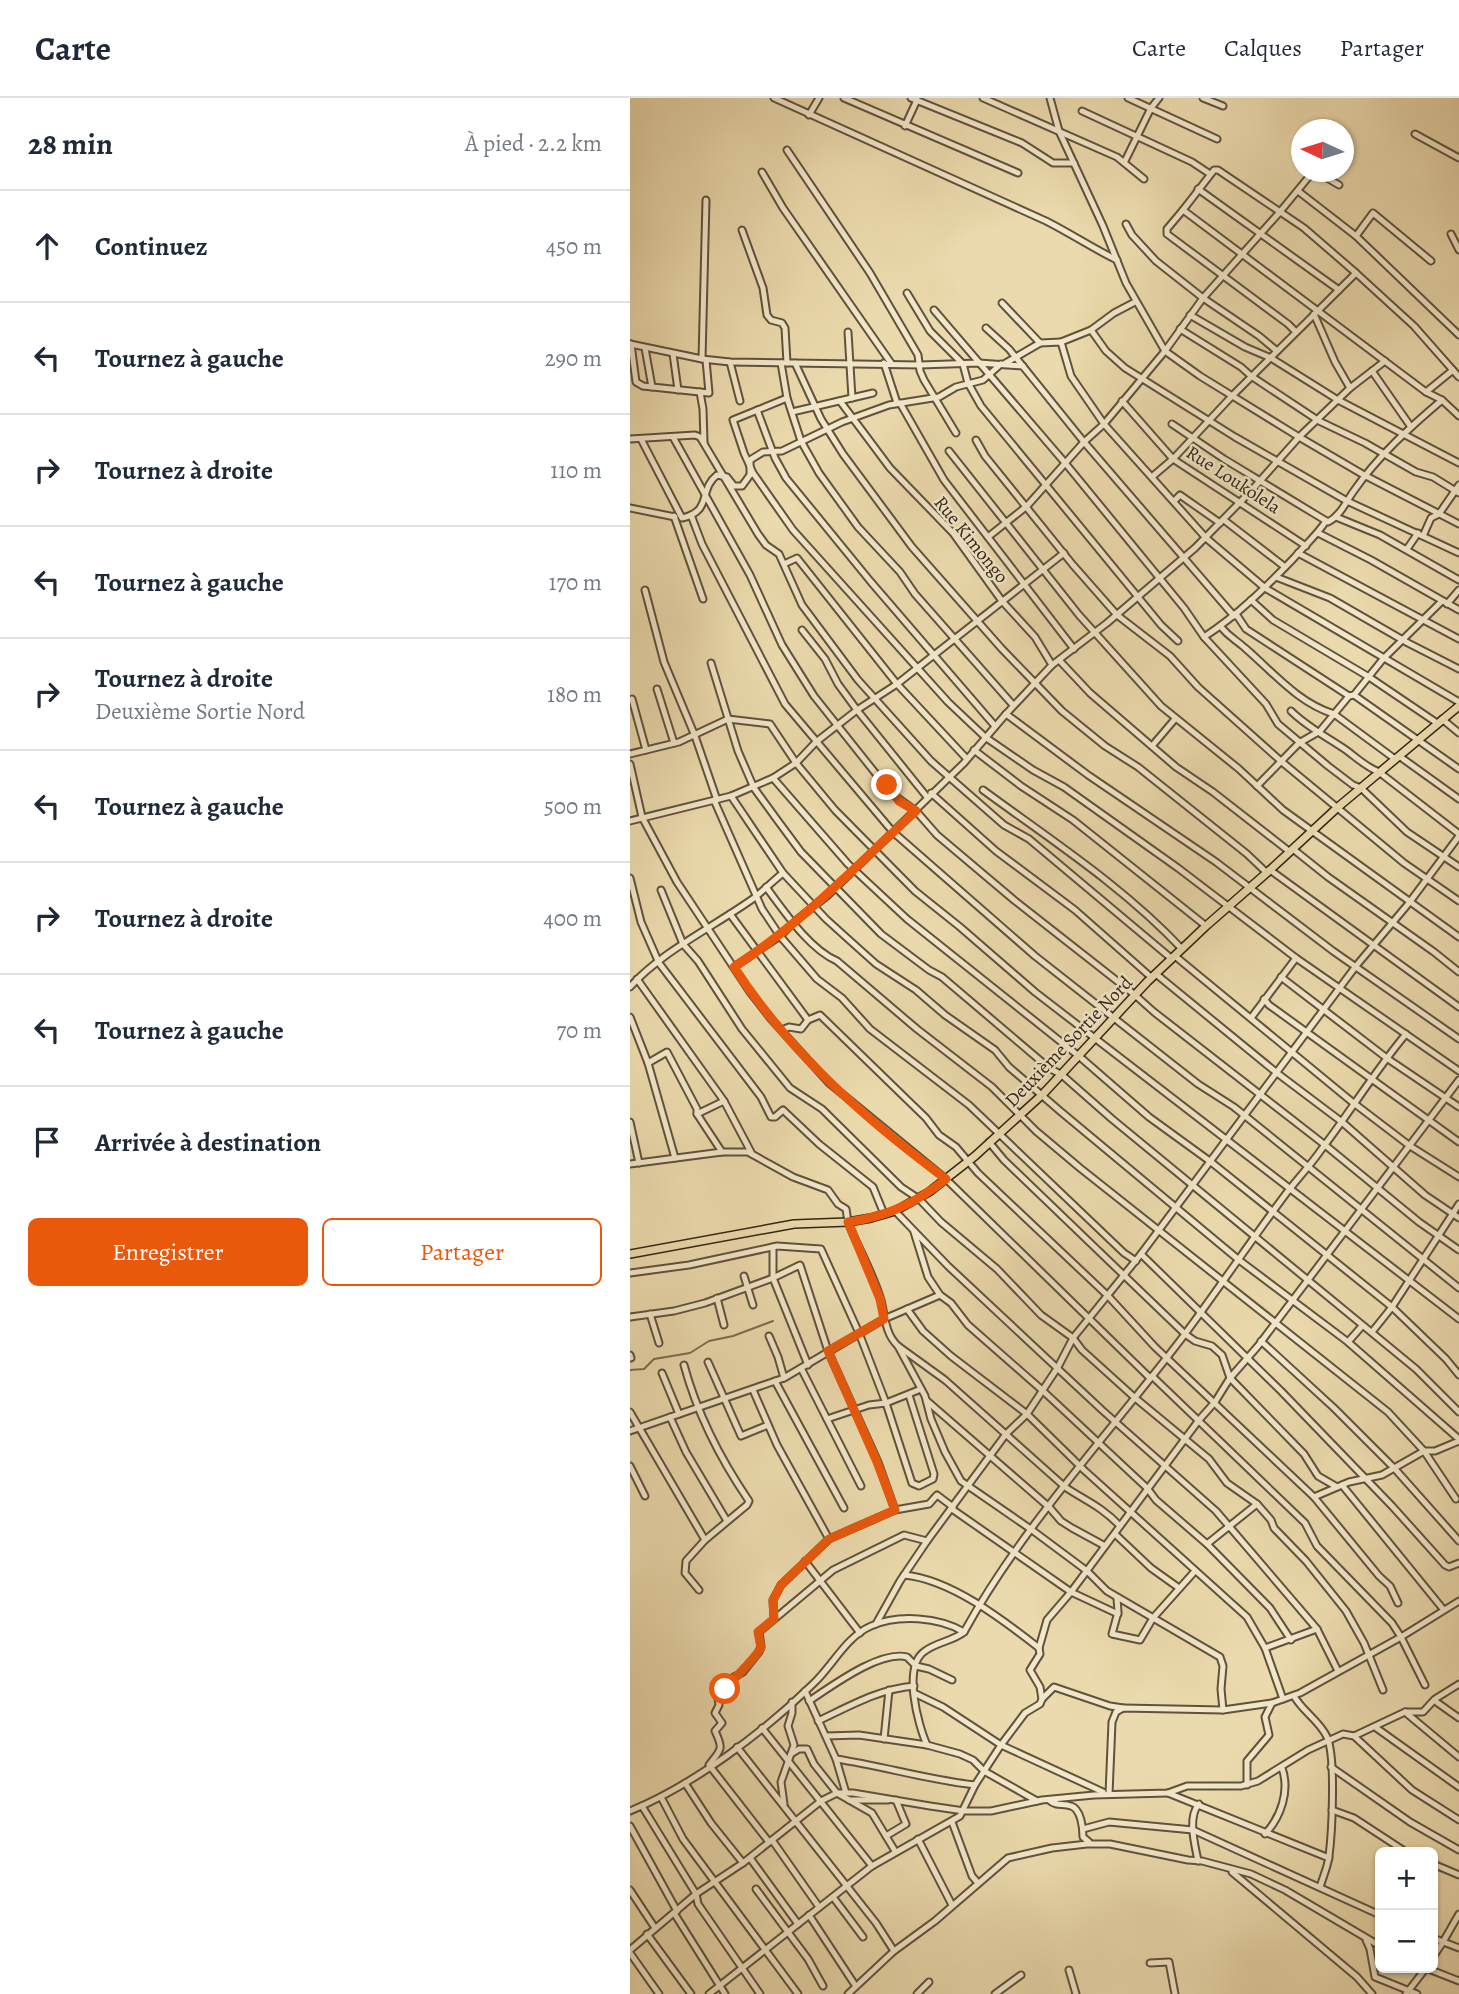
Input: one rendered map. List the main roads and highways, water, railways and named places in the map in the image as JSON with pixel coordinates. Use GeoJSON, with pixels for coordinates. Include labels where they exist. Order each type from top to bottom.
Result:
{"type":"FeatureCollection","features":[{"type":"Feature","properties":{"kind":"main road","name":"Deuxième Sortie Nord"},"geometry":{"type":"LineString","coordinates":[[630,1254],[794,1224],[848,1222],[895,1211],[919,1199],[1021,1115],[1062,1075],[1135,995],[1227,906],[1459,704]]}},
{"type":"Feature","properties":{"kind":"waterway"},"geometry":{"type":"LineString","coordinates":[[630,1370],[644,1369],[654,1359],[690,1353],[709,1341],[733,1336],[773,1321]]}}]}
